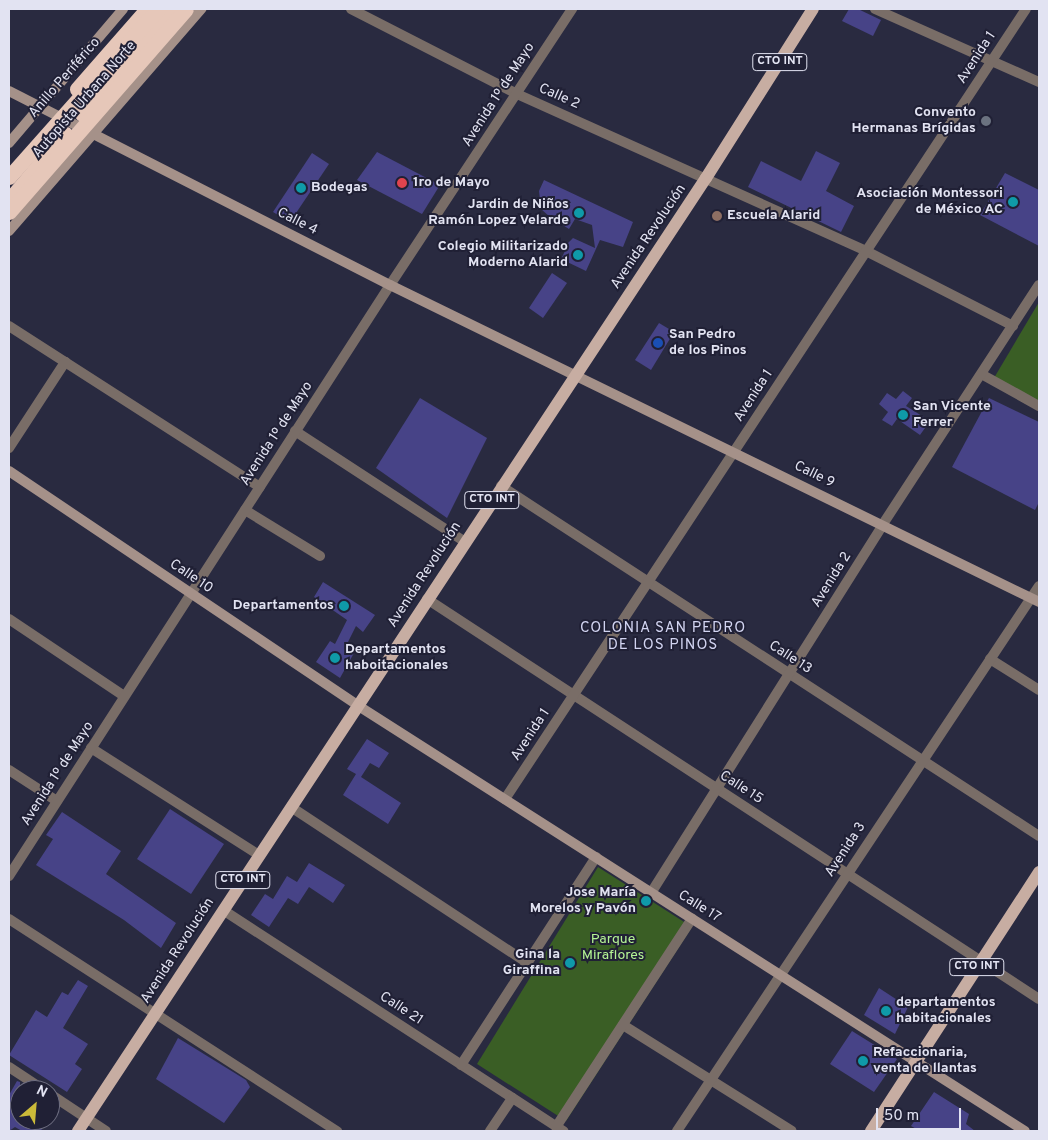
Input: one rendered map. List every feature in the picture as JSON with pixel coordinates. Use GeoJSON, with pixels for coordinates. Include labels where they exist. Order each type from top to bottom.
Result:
{"type":"FeatureCollection","features":[{"type":"Feature","properties":{"kind":"highway","name":"Anillo Periférico"},"geometry":{"type":"LineString","coordinates":[[9,168],[147,9]]}},
{"type":"Feature","properties":{"kind":"highway","name":"Autopista Urbana Norte"},"geometry":{"type":"LineString","coordinates":[[9,177],[158,9]]}},
{"type":"Feature","properties":{"kind":"highway"},"geometry":{"type":"LineString","coordinates":[[9,200],[173,9]]}},
{"type":"Feature","properties":{"kind":"highway","name":"Autopista Urbana Norte"},"geometry":{"type":"LineString","coordinates":[[9,212],[186,9]]}},
{"type":"Feature","properties":{"kind":"main road","name":"Avenida Revolución"},"geometry":{"type":"LineString","coordinates":[[78,1131],[501,486],[706,178],[813,9]]}},
{"type":"Feature","properties":{"kind":"main road","name":"CTO INT"},"geometry":{"type":"LineString","coordinates":[[871,1131],[1039,872]]}},
{"type":"Feature","properties":{"kind":"street"},"geometry":{"type":"LineString","coordinates":[[9,144],[123,9]]}},
{"type":"Feature","properties":{"kind":"street"},"geometry":{"type":"LineString","coordinates":[[9,231],[201,9]]}},
{"type":"Feature","properties":{"kind":"street","name":"Calle 2"},"geometry":{"type":"LineString","coordinates":[[350,9],[517,94],[866,251],[1013,326]]}},
{"type":"Feature","properties":{"kind":"street","name":"Avenida 1º de Mayo"},"geometry":{"type":"LineString","coordinates":[[9,876],[295,431],[572,9]]}},
{"type":"Feature","properties":{"kind":"street"},"geometry":{"type":"LineString","coordinates":[[875,9],[1039,82]]}},
{"type":"Feature","properties":{"kind":"street","name":"Avenida 1"},"geometry":{"type":"LineString","coordinates":[[505,799],[1026,9]]}},
{"type":"Feature","properties":{"kind":"street","name":"Calle 4"},"geometry":{"type":"LineString","coordinates":[[9,91],[390,285],[575,375]]}},
{"type":"Feature","properties":{"kind":"street","name":"Avenida 2"},"geometry":{"type":"LineString","coordinates":[[651,893],[883,524],[983,375],[1039,285]]}},
{"type":"Feature","properties":{"kind":"street"},"geometry":{"type":"LineString","coordinates":[[9,326],[260,487]]}},
{"type":"Feature","properties":{"kind":"street"},"geometry":{"type":"LineString","coordinates":[[9,448],[65,362]]}},
{"type":"Feature","properties":{"kind":"street","name":"Calle 9"},"geometry":{"type":"LineString","coordinates":[[575,375],[1036,600]]}},
{"type":"Feature","properties":{"kind":"street"},"geometry":{"type":"LineString","coordinates":[[983,375],[1039,406]]}},
{"type":"Feature","properties":{"kind":"street"},"geometry":{"type":"LineString","coordinates":[[295,431],[465,542]]}},
{"type":"Feature","properties":{"kind":"street","name":"Calle 10"},"geometry":{"type":"LineString","coordinates":[[9,471],[357,705]]}},
{"type":"Feature","properties":{"kind":"street","name":"Calle 13"},"geometry":{"type":"LineString","coordinates":[[501,486],[1039,836]]}},
{"type":"Feature","properties":{"kind":"street"},"geometry":{"type":"LineString","coordinates":[[245,510],[320,556]]}},
{"type":"Feature","properties":{"kind":"street","name":"Avenida 3"},"geometry":{"type":"LineString","coordinates":[[677,1131],[990,659],[1036,600],[1039,586]]}},
{"type":"Feature","properties":{"kind":"street","name":"Calle 15"},"geometry":{"type":"LineString","coordinates":[[427,599],[1039,999]]}},
{"type":"Feature","properties":{"kind":"street"},"geometry":{"type":"LineString","coordinates":[[9,619],[124,696]]}},
{"type":"Feature","properties":{"kind":"street"},"geometry":{"type":"LineString","coordinates":[[990,659],[1039,690]]}},
{"type":"Feature","properties":{"kind":"street","name":"Calle 17"},"geometry":{"type":"LineString","coordinates":[[357,705],[692,918],[915,1063],[1026,1131]]}},
{"type":"Feature","properties":{"kind":"street"},"geometry":{"type":"LineString","coordinates":[[91,748],[259,855]]}},
{"type":"Feature","properties":{"kind":"street"},"geometry":{"type":"LineString","coordinates":[[9,770],[57,802]]}},
{"type":"Feature","properties":{"kind":"street"},"geometry":{"type":"LineString","coordinates":[[290,807],[528,963]]}},
{"type":"Feature","properties":{"kind":"street"},"geometry":{"type":"LineString","coordinates":[[461,1065],[596,857]]}},
{"type":"Feature","properties":{"kind":"street","name":"Calle 21"},"geometry":{"type":"LineString","coordinates":[[223,910],[560,1129]]}},
{"type":"Feature","properties":{"kind":"street"},"geometry":{"type":"LineString","coordinates":[[560,1129],[623,1025],[692,918]]}},
{"type":"Feature","properties":{"kind":"street"},"geometry":{"type":"LineString","coordinates":[[9,919],[338,1131]]}},
{"type":"Feature","properties":{"kind":"street"},"geometry":{"type":"LineString","coordinates":[[623,1025],[712,1079],[792,1131]]}},
{"type":"Feature","properties":{"kind":"street"},"geometry":{"type":"LineString","coordinates":[[9,1067],[29,1080]]}},
{"type":"Feature","properties":{"kind":"street"},"geometry":{"type":"LineString","coordinates":[[490,1131],[512,1098]]}},
{"type":"Feature","properties":{"kind":"street"},"geometry":{"type":"LineString","coordinates":[[60,1101],[106,1131]]}},
{"type":"Feature","properties":{"kind":"green space"},"geometry":{"type":"Polygon","coordinates":[[[1039,302],[1039,402],[994,378],[1039,302]]]}},
{"type":"Feature","properties":{"kind":"green space","name":"Parque Miraflores"},"geometry":{"type":"Polygon","coordinates":[[[598,867],[692,927],[566,1121],[477,1064],[598,867]]]}},
{"type":"Feature","properties":{"kind":"building"},"geometry":{"type":"Polygon","coordinates":[[[849,9],[858,9],[881,20],[873,36],[842,21],[849,9]]]}},
{"type":"Feature","properties":{"kind":"building"},"geometry":{"type":"Polygon","coordinates":[[[816,151],[840,163],[826,191],[854,206],[841,232],[748,187],[761,161],[801,181],[816,151]]]}},
{"type":"Feature","properties":{"kind":"building"},"geometry":{"type":"Polygon","coordinates":[[[377,152],[440,185],[422,214],[357,180],[377,152]]]}},
{"type":"Feature","properties":{"kind":"building","name":"Bodegas"},"geometry":{"type":"Polygon","coordinates":[[[312,153],[329,164],[290,222],[273,212],[312,153]]]}},
{"type":"Feature","properties":{"kind":"building","name":"Asociación Montessori de México AC"},"geometry":{"type":"Polygon","coordinates":[[[1005,173],[1039,190],[1039,246],[980,215],[1005,173]]]}},
{"type":"Feature","properties":{"kind":"building","name":"Jardin de Niños Ramón Lopez Velarde"},"geometry":{"type":"Polygon","coordinates":[[[544,180],[633,222],[623,247],[600,240],[586,271],[561,259],[565,251],[562,249],[573,238],[595,248],[592,225],[575,219],[569,229],[541,209],[539,191],[544,180]]]}},
{"type":"Feature","properties":{"kind":"building"},"geometry":{"type":"Polygon","coordinates":[[[552,273],[567,283],[543,318],[529,308],[552,273]]]}},
{"type":"Feature","properties":{"kind":"building"},"geometry":{"type":"Polygon","coordinates":[[[659,323],[674,332],[651,370],[635,360],[659,323]]]}},
{"type":"Feature","properties":{"kind":"building","name":"San Vicente Ferrer"},"geometry":{"type":"Polygon","coordinates":[[[903,391],[912,398],[906,406],[930,421],[920,435],[897,419],[892,426],[882,420],[888,412],[879,404],[887,393],[896,399],[903,391]]]}},
{"type":"Feature","properties":{"kind":"building"},"geometry":{"type":"Polygon","coordinates":[[[420,398],[487,438],[447,518],[376,468],[420,398]]]}},
{"type":"Feature","properties":{"kind":"building"},"geometry":{"type":"Polygon","coordinates":[[[989,398],[1039,422],[1039,502],[1035,510],[952,467],[989,398]]]}},
{"type":"Feature","properties":{"kind":"building"},"geometry":{"type":"Polygon","coordinates":[[[323,582],[375,615],[363,632],[356,626],[347,644],[354,653],[340,678],[316,662],[330,641],[335,644],[347,620],[314,597],[323,582]]]}},
{"type":"Feature","properties":{"kind":"building"},"geometry":{"type":"Polygon","coordinates":[[[367,739],[389,753],[379,768],[370,763],[361,777],[401,803],[388,824],[343,795],[356,774],[347,769],[367,739]]]}},
{"type":"Feature","properties":{"kind":"building"},"geometry":{"type":"Polygon","coordinates":[[[170,809],[224,844],[191,894],[137,859],[170,809]]]}},
{"type":"Feature","properties":{"kind":"building"},"geometry":{"type":"Polygon","coordinates":[[[62,812],[121,851],[106,874],[176,923],[161,948],[124,920],[36,865],[53,839],[46,835],[62,812]]]}},
{"type":"Feature","properties":{"kind":"building"},"geometry":{"type":"Polygon","coordinates":[[[309,863],[345,885],[333,903],[309,887],[298,904],[288,898],[269,927],[251,915],[265,894],[273,899],[287,876],[297,882],[309,863]]]}},
{"type":"Feature","properties":{"kind":"building"},"geometry":{"type":"Polygon","coordinates":[[[78,980],[88,986],[63,1028],[88,1044],[75,1064],[82,1069],[67,1092],[60,1088],[60,1080],[48,1080],[9,1055],[36,1010],[47,1017],[62,992],[68,995],[78,980]]]}},
{"type":"Feature","properties":{"kind":"building","name":"departamentos habitacionales"},"geometry":{"type":"Polygon","coordinates":[[[879,988],[908,1007],[895,1034],[864,1015],[879,988]]]}},
{"type":"Feature","properties":{"kind":"building","name":"Refaccionaria, venta de llantas"},"geometry":{"type":"Polygon","coordinates":[[[852,1031],[897,1059],[874,1092],[830,1064],[852,1031]]]}},
{"type":"Feature","properties":{"kind":"building"},"geometry":{"type":"Polygon","coordinates":[[[178,1038],[246,1080],[250,1087],[224,1123],[156,1079],[178,1038]]]}},
{"type":"Feature","properties":{"kind":"building"},"geometry":{"type":"Polygon","coordinates":[[[934,1092],[969,1114],[966,1124],[975,1131],[920,1131],[911,1126],[934,1092]]]}},
{"type":"Feature","properties":{"kind":"building"},"geometry":{"type":"Polygon","coordinates":[[[10,1093],[9,1131],[9,1095],[10,1093]]]}},
{"type":"Feature","properties":{"kind":"building"},"geometry":{"type":"Polygon","coordinates":[[[20,1130],[44,1131],[22,1131],[20,1130]]]}},
{"type":"Feature","properties":{"kind":"place","name":"Convento Hermanas Brígidas"},"geometry":{"type":"Point","coordinates":[986,121]}},
{"type":"Feature","properties":{"kind":"place","name":"1ro de Mayo"},"geometry":{"type":"Point","coordinates":[402,183]}},
{"type":"Feature","properties":{"kind":"place","name":"Bodegas"},"geometry":{"type":"Point","coordinates":[301,188]}},
{"type":"Feature","properties":{"kind":"place","name":"Asociación Montessori de México AC"},"geometry":{"type":"Point","coordinates":[1013,202]}},
{"type":"Feature","properties":{"kind":"place","name":"Jardin de Niños Ramón Lopez Velarde"},"geometry":{"type":"Point","coordinates":[579,213]}},
{"type":"Feature","properties":{"kind":"place","name":"Escuela Alarid"},"geometry":{"type":"Point","coordinates":[717,216]}},
{"type":"Feature","properties":{"kind":"place","name":"Colegio Militarizado Moderno Alarid"},"geometry":{"type":"Point","coordinates":[578,255]}},
{"type":"Feature","properties":{"kind":"place","name":"San Pedro de los Pinos"},"geometry":{"type":"Point","coordinates":[658,343]}},
{"type":"Feature","properties":{"kind":"place","name":"San Vicente Ferrer"},"geometry":{"type":"Point","coordinates":[903,415]}},
{"type":"Feature","properties":{"kind":"place","name":"Departamentos"},"geometry":{"type":"Point","coordinates":[344,606]}},
{"type":"Feature","properties":{"kind":"place","name":"Departamentos haboitacionales"},"geometry":{"type":"Point","coordinates":[335,658]}},
{"type":"Feature","properties":{"kind":"place","name":"Jose María Morelos y Pavón"},"geometry":{"type":"Point","coordinates":[646,901]}},
{"type":"Feature","properties":{"kind":"place","name":"Gina la Giraffina"},"geometry":{"type":"Point","coordinates":[570,963]}},
{"type":"Feature","properties":{"kind":"place","name":"departamentos habitacionales"},"geometry":{"type":"Point","coordinates":[886,1011]}},
{"type":"Feature","properties":{"kind":"place","name":"Refaccionaria, venta de llantas"},"geometry":{"type":"Point","coordinates":[863,1061]}},
{"type":"Feature","properties":{"kind":"district","name":"COLONIA SAN PEDRO DE LOS PINOS"},"geometry":{"type":"Point","coordinates":[663,636]}}]}
